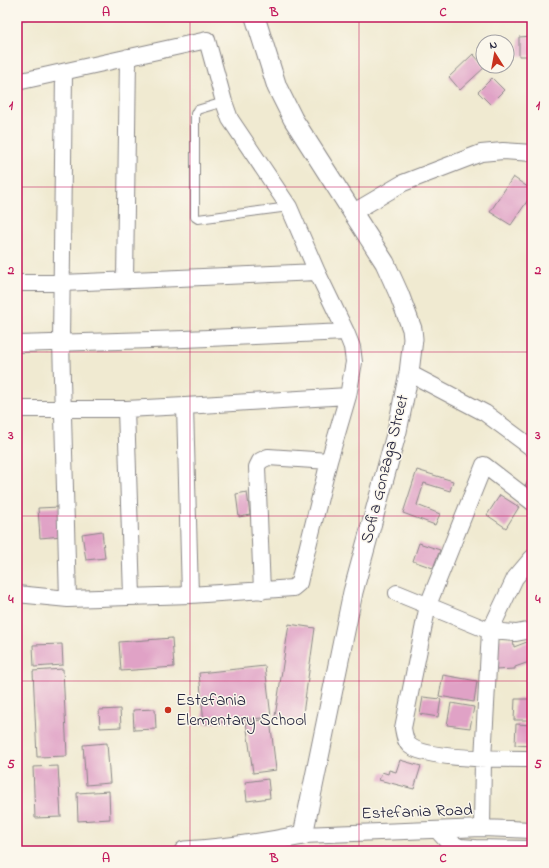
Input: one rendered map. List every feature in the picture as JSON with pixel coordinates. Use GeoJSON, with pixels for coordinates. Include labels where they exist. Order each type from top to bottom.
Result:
{"type":"FeatureCollection","features":[{"type":"Feature","properties":{"kind":"street","name":"Sofia Gonzaga Street"},"geometry":{"type":"LineString","coordinates":[[255,17],[278,87],[293,119],[385,263],[410,322],[413,339],[409,373],[397,431],[353,592],[303,835]]}},
{"type":"Feature","properties":{"kind":"street"},"geometry":{"type":"LineString","coordinates":[[17,82],[207,40],[230,119],[289,207],[317,272],[346,332],[352,347],[354,362],[348,396],[329,461],[299,583],[293,588],[190,595],[68,599],[17,594]]}},
{"type":"Feature","properties":{"kind":"street"},"geometry":{"type":"LineString","coordinates":[[125,280],[128,57]]}},
{"type":"Feature","properties":{"kind":"street"},"geometry":{"type":"LineString","coordinates":[[64,72],[61,342],[68,599]]}},
{"type":"Feature","properties":{"kind":"street"},"geometry":{"type":"LineString","coordinates":[[352,213],[403,183],[481,153],[503,151],[532,153]]}},
{"type":"Feature","properties":{"kind":"street"},"geometry":{"type":"LineString","coordinates":[[17,283],[62,283],[317,272]]}},
{"type":"Feature","properties":{"kind":"street"},"geometry":{"type":"LineString","coordinates":[[17,344],[346,332]]}},
{"type":"Feature","properties":{"kind":"street"},"geometry":{"type":"LineString","coordinates":[[409,373],[485,413],[532,448]]}},
{"type":"Feature","properties":{"kind":"street"},"geometry":{"type":"LineString","coordinates":[[17,409],[126,409],[348,396]]}},
{"type":"Feature","properties":{"kind":"street"},"geometry":{"type":"LineString","coordinates":[[185,406],[190,595]]}},
{"type":"Feature","properties":{"kind":"street"},"geometry":{"type":"LineString","coordinates":[[126,409],[132,596]]}},
{"type":"Feature","properties":{"kind":"street"},"geometry":{"type":"LineString","coordinates":[[262,591],[257,467],[260,461],[268,456],[329,461]]}},
{"type":"Feature","properties":{"kind":"street"},"geometry":{"type":"LineString","coordinates":[[532,502],[484,465],[428,605],[403,728],[408,745],[416,750],[426,753],[483,759],[532,759]]}},
{"type":"Feature","properties":{"kind":"street"},"geometry":{"type":"LineString","coordinates":[[482,828],[483,759],[490,631],[515,578],[532,558]]}},
{"type":"Feature","properties":{"kind":"street"},"geometry":{"type":"LineString","coordinates":[[397,593],[490,631],[516,633],[532,630]]}},
{"type":"Feature","properties":{"kind":"street","name":"Estefania Road"},"geometry":{"type":"LineString","coordinates":[[303,835],[482,828],[532,830]]}},
{"type":"Feature","properties":{"kind":"street"},"geometry":{"type":"LineString","coordinates":[[437,830],[447,841],[460,847],[522,850],[516,830]]}},
{"type":"Feature","properties":{"kind":"street"},"geometry":{"type":"LineString","coordinates":[[196,851],[278,840],[303,835]]}},
{"type":"Feature","properties":{"kind":"lane"},"geometry":{"type":"LineString","coordinates":[[224,102],[197,110],[195,114],[195,217],[198,219],[289,207]]}},
{"type":"Feature","properties":{"kind":"building"},"geometry":{"type":"Polygon","coordinates":[[[532,36],[532,56],[519,56],[519,37],[532,36]]]}},
{"type":"Feature","properties":{"kind":"building"},"geometry":{"type":"Polygon","coordinates":[[[473,54],[475,56],[475,74],[477,74],[460,90],[449,77],[473,54]]]}},
{"type":"Feature","properties":{"kind":"building"},"geometry":{"type":"Polygon","coordinates":[[[492,78],[504,90],[490,104],[478,92],[492,78]]]}},
{"type":"Feature","properties":{"kind":"building"},"geometry":{"type":"Polygon","coordinates":[[[513,177],[532,190],[532,194],[511,225],[490,212],[513,177]]]}},
{"type":"Feature","properties":{"kind":"building"},"geometry":{"type":"Polygon","coordinates":[[[417,470],[453,481],[450,491],[424,483],[417,505],[440,514],[435,525],[403,513],[417,470]]]}},
{"type":"Feature","properties":{"kind":"building"},"geometry":{"type":"Polygon","coordinates":[[[532,477],[532,491],[525,485],[532,477]]]}},
{"type":"Feature","properties":{"kind":"building"},"geometry":{"type":"Polygon","coordinates":[[[247,492],[250,515],[239,517],[236,494],[247,492]]]}},
{"type":"Feature","properties":{"kind":"building"},"geometry":{"type":"Polygon","coordinates":[[[500,495],[519,507],[506,528],[487,515],[500,495]]]}},
{"type":"Feature","properties":{"kind":"building"},"geometry":{"type":"Polygon","coordinates":[[[60,507],[62,536],[40,538],[38,508],[60,507]]]}},
{"type":"Feature","properties":{"kind":"building"},"geometry":{"type":"Polygon","coordinates":[[[102,531],[105,558],[86,560],[82,534],[102,531]]]}},
{"type":"Feature","properties":{"kind":"building"},"geometry":{"type":"Polygon","coordinates":[[[419,543],[440,550],[433,568],[413,561],[419,543]]]}},
{"type":"Feature","properties":{"kind":"building"},"geometry":{"type":"Polygon","coordinates":[[[289,624],[315,628],[302,721],[275,717],[289,624]]]}},
{"type":"Feature","properties":{"kind":"building"},"geometry":{"type":"Polygon","coordinates":[[[172,638],[174,667],[121,671],[119,642],[172,638]]]}},
{"type":"Feature","properties":{"kind":"building"},"geometry":{"type":"Polygon","coordinates":[[[513,638],[514,647],[532,640],[532,661],[515,667],[515,669],[495,670],[493,640],[513,638]]]}},
{"type":"Feature","properties":{"kind":"building"},"geometry":{"type":"Polygon","coordinates":[[[62,644],[63,665],[34,667],[33,645],[62,644]]]}},
{"type":"Feature","properties":{"kind":"building"},"geometry":{"type":"Polygon","coordinates":[[[265,666],[271,717],[204,724],[199,673],[265,666]]]}},
{"type":"Feature","properties":{"kind":"building"},"geometry":{"type":"Polygon","coordinates":[[[63,669],[67,756],[37,757],[33,671],[63,669]]]}},
{"type":"Feature","properties":{"kind":"building"},"geometry":{"type":"Polygon","coordinates":[[[443,675],[477,681],[474,702],[439,696],[443,675]]]}},
{"type":"Feature","properties":{"kind":"building"},"geometry":{"type":"Polygon","coordinates":[[[423,697],[441,699],[438,717],[420,714],[423,697]]]}},
{"type":"Feature","properties":{"kind":"building"},"geometry":{"type":"Polygon","coordinates":[[[515,699],[532,699],[532,720],[514,720],[515,699]]]}},
{"type":"Feature","properties":{"kind":"building"},"geometry":{"type":"Polygon","coordinates":[[[451,703],[474,707],[470,728],[447,725],[451,703]]]}},
{"type":"Feature","properties":{"kind":"building"},"geometry":{"type":"Polygon","coordinates":[[[120,709],[121,727],[100,728],[99,710],[120,709]]]}},
{"type":"Feature","properties":{"kind":"building"},"geometry":{"type":"Polygon","coordinates":[[[155,709],[156,729],[134,730],[133,710],[155,709]]]}},
{"type":"Feature","properties":{"kind":"building"},"geometry":{"type":"Polygon","coordinates":[[[270,719],[276,770],[253,773],[246,722],[270,719]]]}},
{"type":"Feature","properties":{"kind":"building"},"geometry":{"type":"Polygon","coordinates":[[[516,724],[532,725],[532,746],[515,745],[516,724]]]}},
{"type":"Feature","properties":{"kind":"building"},"geometry":{"type":"Polygon","coordinates":[[[107,743],[110,783],[86,785],[83,745],[107,743]]]}},
{"type":"Feature","properties":{"kind":"building"},"geometry":{"type":"Polygon","coordinates":[[[400,760],[421,766],[414,789],[379,780],[382,772],[388,774],[389,770],[396,772],[400,760]]]}},
{"type":"Feature","properties":{"kind":"building"},"geometry":{"type":"Polygon","coordinates":[[[58,766],[61,817],[35,818],[33,767],[58,766]]]}},
{"type":"Feature","properties":{"kind":"building"},"geometry":{"type":"Polygon","coordinates":[[[268,779],[270,798],[247,801],[245,782],[268,779]]]}},
{"type":"Feature","properties":{"kind":"building"},"geometry":{"type":"Polygon","coordinates":[[[109,791],[110,819],[78,821],[77,793],[109,791]]]}},
{"type":"Feature","properties":{"kind":"waterway"},"geometry":{"type":"LineString","coordinates":[[17,18],[26,17]]}},
{"type":"Feature","properties":{"kind":"place","name":"Estefania Elementary School"},"geometry":{"type":"Point","coordinates":[168,710]}}]}
